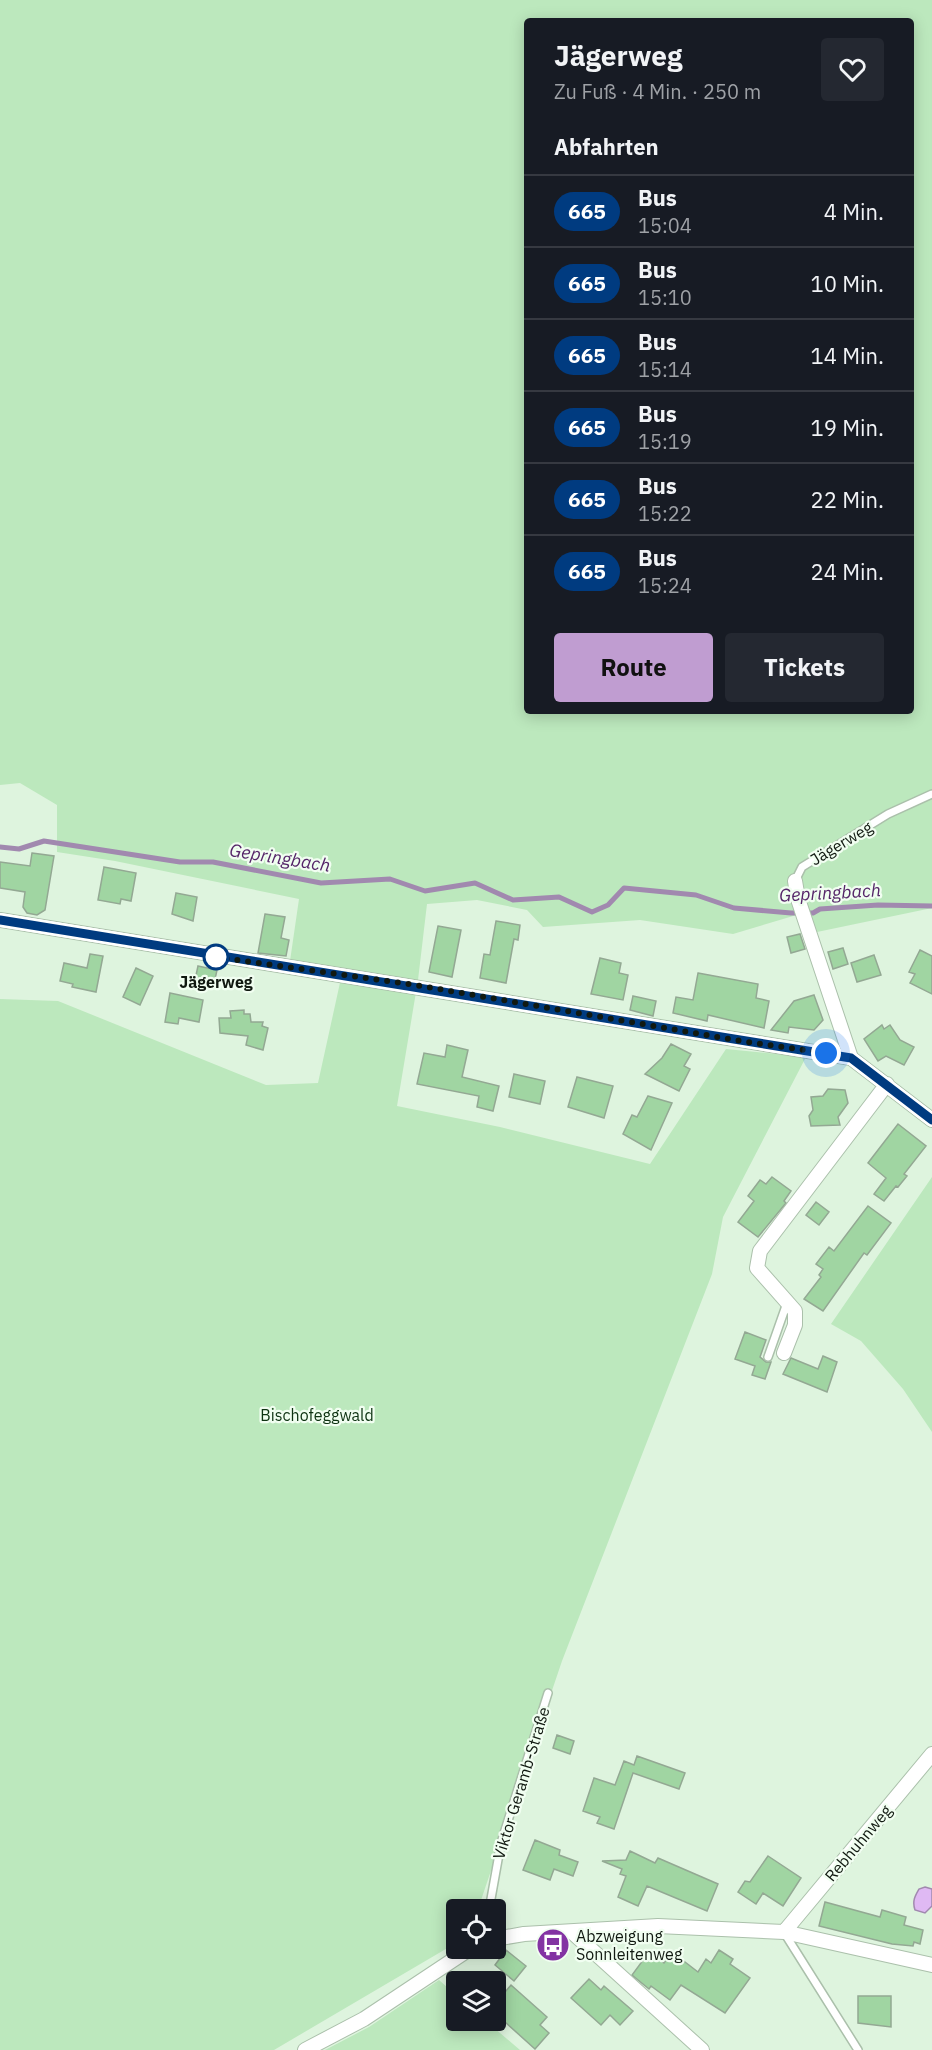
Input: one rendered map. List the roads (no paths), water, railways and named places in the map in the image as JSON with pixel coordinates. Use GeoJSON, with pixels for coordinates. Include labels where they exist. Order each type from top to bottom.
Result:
{"type":"FeatureCollection","features":[{"type":"Feature","properties":{"kind":"street","name":"Jägerweg"},"geometry":{"type":"LineString","coordinates":[[795,881],[798,898],[851,1058]]}},
{"type":"Feature","properties":{"kind":"street"},"geometry":{"type":"LineString","coordinates":[[0,920],[851,1058],[932,1120]]}},
{"type":"Feature","properties":{"kind":"street"},"geometry":{"type":"LineString","coordinates":[[784,1353],[796,1317],[787,1301],[758,1268],[760,1251],[887,1084]]}},
{"type":"Feature","properties":{"kind":"street","name":"Rebhuhnweg"},"geometry":{"type":"LineString","coordinates":[[784,1932],[932,1754]]}},
{"type":"Feature","properties":{"kind":"street"},"geometry":{"type":"LineString","coordinates":[[506,1938],[658,1926],[784,1932],[932,1965]]}},
{"type":"Feature","properties":{"kind":"street"},"geometry":{"type":"LineString","coordinates":[[573,1932],[702,2050]]}},
{"type":"Feature","properties":{"kind":"street"},"geometry":{"type":"LineString","coordinates":[[305,2050],[364,2019],[454,1959]]}},
{"type":"Feature","properties":{"kind":"lane","name":"Jägerweg"},"geometry":{"type":"LineString","coordinates":[[795,881],[802,867],[888,814],[932,794]]}},
{"type":"Feature","properties":{"kind":"lane"},"geometry":{"type":"LineString","coordinates":[[768,1357],[787,1301]]}},
{"type":"Feature","properties":{"kind":"lane","name":"Viktor Geramb-Straße"},"geometry":{"type":"LineString","coordinates":[[491,1899],[501,1843],[548,1693]]}},
{"type":"Feature","properties":{"kind":"lane"},"geometry":{"type":"LineString","coordinates":[[784,1932],[858,2050]]}},
{"type":"Feature","properties":{"kind":"waterway","name":"Gepringbach"},"geometry":{"type":"LineString","coordinates":[[0,847],[19,849],[44,841],[180,862],[213,862],[321,883],[390,879],[425,891],[475,883],[513,900],[559,897],[592,912],[608,905],[624,888],[696,895],[734,908],[791,913],[813,913],[820,909],[878,905],[932,906]]}},
{"type":"Feature","properties":{"kind":"place","name":"Jägerweg"},"geometry":{"type":"Point","coordinates":[216,957]}},
{"type":"Feature","properties":{"kind":"place","name":"Abzweigung Sonnleitenweg"},"geometry":{"type":"Point","coordinates":[553,1945]}},
{"type":"Feature","properties":{"kind":"park label","name":"Bischofeggwald"},"geometry":{"type":"Point","coordinates":[317,1415]}}]}
